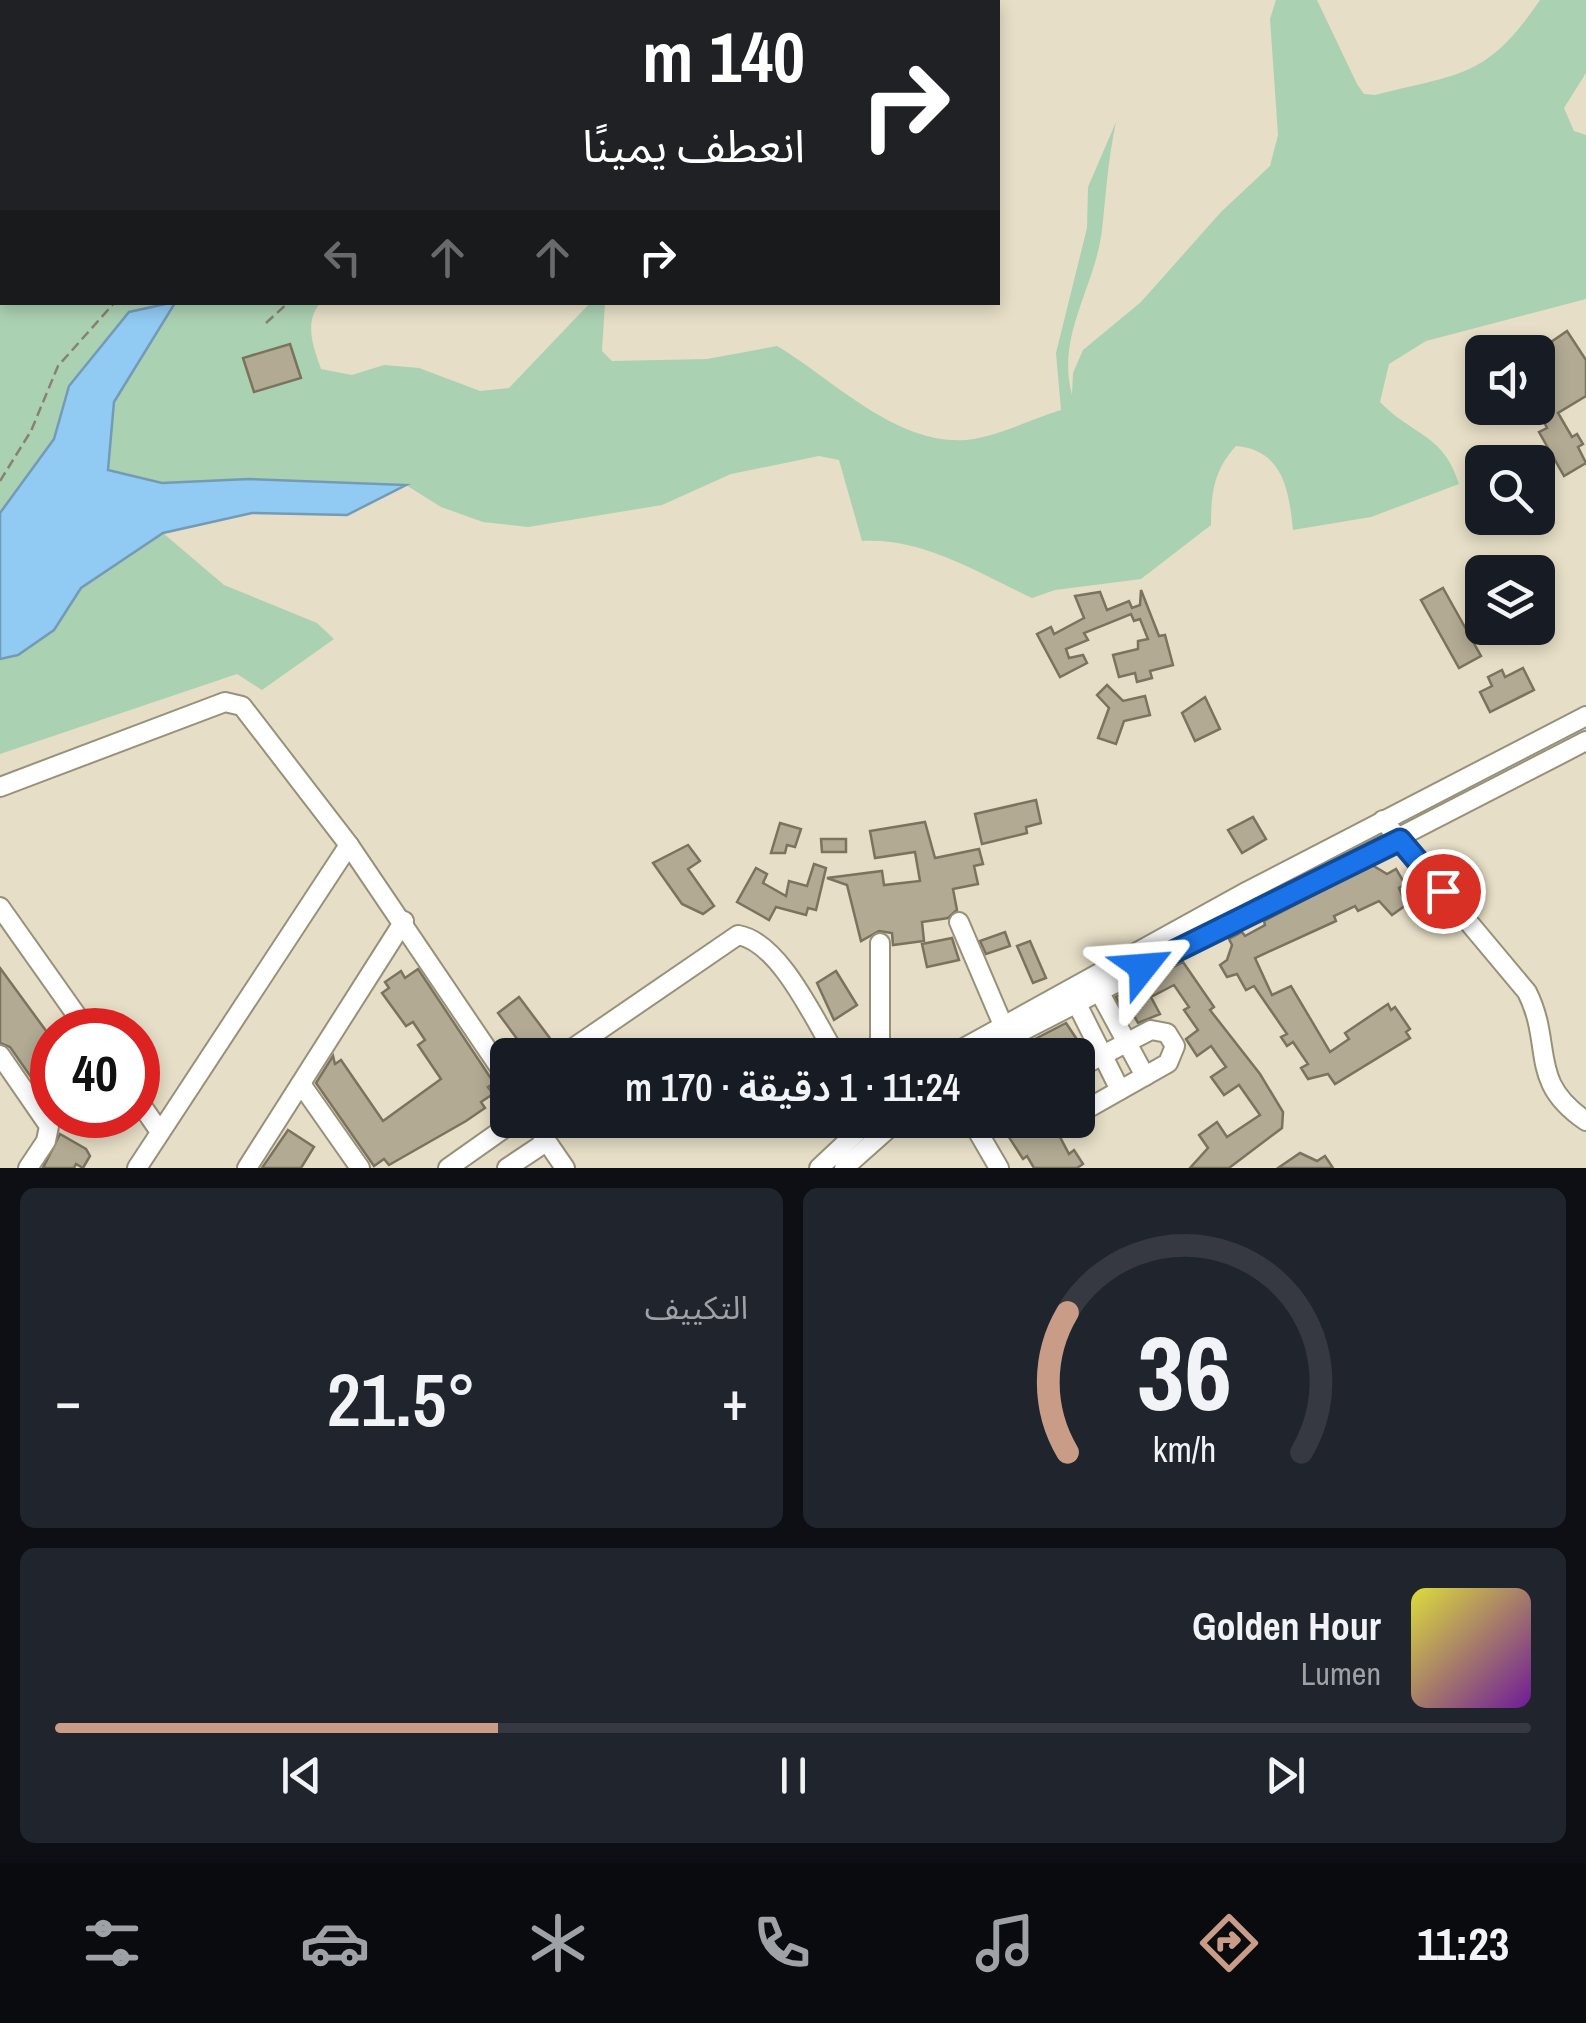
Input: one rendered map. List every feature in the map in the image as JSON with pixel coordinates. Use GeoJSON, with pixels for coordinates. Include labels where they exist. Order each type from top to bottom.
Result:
{"type":"FeatureCollection","features":[{"type":"Feature","properties":{"kind":"street"},"geometry":{"type":"LineString","coordinates":[[0,787],[225,702],[242,706],[350,844],[490,1052]]}},
{"type":"Feature","properties":{"kind":"street"},"geometry":{"type":"LineString","coordinates":[[1094,984],[1412,804],[1586,716]]}},
{"type":"Feature","properties":{"kind":"street"},"geometry":{"type":"LineString","coordinates":[[980,1038],[1400,840],[1586,741]]}},
{"type":"Feature","properties":{"kind":"street"},"geometry":{"type":"LineString","coordinates":[[1412,804],[1425,827]]}},
{"type":"Feature","properties":{"kind":"street"},"geometry":{"type":"LineString","coordinates":[[1383,820],[1527,992],[1537,1011],[1546,1078],[1553,1092],[1586,1121]]}},
{"type":"Feature","properties":{"kind":"street"},"geometry":{"type":"LineString","coordinates":[[160,1132],[350,844]]}},
{"type":"Feature","properties":{"kind":"street"},"geometry":{"type":"LineString","coordinates":[[0,907],[72,1008]]}},
{"type":"Feature","properties":{"kind":"street"},"geometry":{"type":"LineString","coordinates":[[247,1168],[404,921]]}},
{"type":"Feature","properties":{"kind":"street"},"geometry":{"type":"LineString","coordinates":[[959,922],[1003,1025]]}},
{"type":"Feature","properties":{"kind":"street"},"geometry":{"type":"LineString","coordinates":[[588,1038],[738,935],[750,937],[788,975],[826,1038]]}},
{"type":"Feature","properties":{"kind":"street"},"geometry":{"type":"LineString","coordinates":[[880,943],[880,1038]]}},
{"type":"Feature","properties":{"kind":"street"},"geometry":{"type":"LineString","coordinates":[[1094,984],[1144,1076]]}},
{"type":"Feature","properties":{"kind":"street"},"geometry":{"type":"LineString","coordinates":[[1072,995],[1120,1090]]}},
{"type":"Feature","properties":{"kind":"street"},"geometry":{"type":"LineString","coordinates":[[1003,1038],[1072,995]]}},
{"type":"Feature","properties":{"kind":"street"},"geometry":{"type":"LineString","coordinates":[[1095,1058],[1157,1029],[1171,1037],[1175,1046],[1171,1060],[1095,1104]]}},
{"type":"Feature","properties":{"kind":"street"},"geometry":{"type":"LineString","coordinates":[[0,1054],[49,1126],[46,1140],[28,1168]]}},
{"type":"Feature","properties":{"kind":"street"},"geometry":{"type":"LineString","coordinates":[[301,1084],[360,1168]]}},
{"type":"Feature","properties":{"kind":"street"},"geometry":{"type":"LineString","coordinates":[[137,1168],[156,1138]]}},
{"type":"Feature","properties":{"kind":"street"},"geometry":{"type":"LineString","coordinates":[[448,1168],[490,1138]]}},
{"type":"Feature","properties":{"kind":"street"},"geometry":{"type":"LineString","coordinates":[[543,1138],[565,1168]]}},
{"type":"Feature","properties":{"kind":"street"},"geometry":{"type":"LineString","coordinates":[[819,1168],[851,1160],[877,1138]]}},
{"type":"Feature","properties":{"kind":"street"},"geometry":{"type":"LineString","coordinates":[[982,1138],[1000,1168]]}},
{"type":"Feature","properties":{"kind":"street"},"geometry":{"type":"LineString","coordinates":[[507,1168],[546,1142]]}},
{"type":"Feature","properties":{"kind":"path"},"geometry":{"type":"LineString","coordinates":[[0,481],[31,431],[58,366],[112,305]]}},
{"type":"Feature","properties":{"kind":"path"},"geometry":{"type":"LineString","coordinates":[[266,323],[286,305]]}},
{"type":"Feature","properties":{"kind":"green space"},"geometry":{"type":"Polygon","coordinates":[[[1276,0],[1317,0],[1357,84],[1364,94],[1375,95],[1451,76],[1487,59],[1504,45],[1540,0],[1586,0],[1586,73],[1564,108],[1574,131],[1586,135],[1586,299],[1426,341],[1389,364],[1380,402],[1436,445],[1459,484],[1371,517],[1293,530],[1281,474],[1264,455],[1236,446],[1215,482],[1211,525],[1141,579],[1055,590],[1032,598],[928,551],[884,541],[862,541],[839,460],[819,456],[731,474],[662,505],[528,527],[483,522],[441,507],[406,485],[249,479],[162,483],[108,470],[114,402],[173,305],[319,305],[311,327],[321,369],[352,375],[384,365],[419,368],[480,391],[509,388],[588,305],[605,305],[602,351],[612,361],[707,359],[777,346],[890,421],[940,439],[978,438],[1061,410],[1056,353],[1087,228],[1088,187],[1116,122],[1098,251],[1069,352],[1072,395],[1073,373],[1083,350],[1141,302],[1221,212],[1270,166],[1278,135],[1270,19],[1276,0]]]}},
{"type":"Feature","properties":{"kind":"green space"},"geometry":{"type":"Polygon","coordinates":[[[0,305],[161,305],[129,312],[70,386],[54,439],[0,513],[0,305]]]}},
{"type":"Feature","properties":{"kind":"green space"},"geometry":{"type":"Polygon","coordinates":[[[163,533],[224,585],[317,623],[334,639],[262,690],[237,674],[0,754],[0,659],[38,641],[87,582],[163,533]]]}},
{"type":"Feature","properties":{"kind":"water"},"geometry":{"type":"Polygon","coordinates":[[[174,305],[114,402],[108,470],[162,483],[249,479],[406,485],[347,515],[252,513],[163,533],[81,588],[54,630],[18,655],[0,659],[0,513],[54,439],[69,386],[129,312],[174,305]]]}},
{"type":"Feature","properties":{"kind":"building"},"geometry":{"type":"Polygon","coordinates":[[[1567,331],[1586,360],[1586,396],[1558,413],[1572,437],[1577,434],[1583,444],[1578,447],[1586,463],[1564,476],[1555,460],[1555,445],[1546,445],[1539,432],[1547,428],[1546,425],[1555,425],[1555,339],[1567,331]]]}},
{"type":"Feature","properties":{"kind":"building"},"geometry":{"type":"Polygon","coordinates":[[[290,344],[301,378],[254,392],[243,358],[290,344]]]}},
{"type":"Feature","properties":{"kind":"building"},"geometry":{"type":"Polygon","coordinates":[[[1443,588],[1465,627],[1465,645],[1475,645],[1481,656],[1459,668],[1421,600],[1443,588]]]}},
{"type":"Feature","properties":{"kind":"building"},"geometry":{"type":"Polygon","coordinates":[[[1141,590],[1159,636],[1165,635],[1173,665],[1150,671],[1152,678],[1137,682],[1135,673],[1119,677],[1113,655],[1138,649],[1138,641],[1148,639],[1140,619],[1134,621],[1131,614],[1084,633],[1088,640],[1066,649],[1069,658],[1083,655],[1087,663],[1060,677],[1037,634],[1051,627],[1054,634],[1084,618],[1075,596],[1100,592],[1107,610],[1129,601],[1132,608],[1140,605],[1141,590]]]}},
{"type":"Feature","properties":{"kind":"building"},"geometry":{"type":"Polygon","coordinates":[[[1523,668],[1534,690],[1490,712],[1480,692],[1492,686],[1488,677],[1502,670],[1505,677],[1523,668]]]}},
{"type":"Feature","properties":{"kind":"building"},"geometry":{"type":"Polygon","coordinates":[[[1107,685],[1123,701],[1145,696],[1150,715],[1124,721],[1116,744],[1098,738],[1109,708],[1097,695],[1107,685]]]}},
{"type":"Feature","properties":{"kind":"building"},"geometry":{"type":"Polygon","coordinates":[[[1205,697],[1220,729],[1195,741],[1182,713],[1205,697]]]}},
{"type":"Feature","properties":{"kind":"building"},"geometry":{"type":"Polygon","coordinates":[[[1036,800],[1041,823],[1026,827],[1027,833],[982,844],[975,814],[1036,800]]]}},
{"type":"Feature","properties":{"kind":"building"},"geometry":{"type":"Polygon","coordinates":[[[1253,817],[1266,839],[1242,853],[1228,830],[1253,817]]]}},
{"type":"Feature","properties":{"kind":"building"},"geometry":{"type":"Polygon","coordinates":[[[925,822],[935,858],[979,849],[983,864],[974,866],[978,884],[953,889],[957,910],[948,918],[922,922],[924,941],[893,945],[892,933],[879,931],[861,941],[847,885],[827,878],[882,871],[884,885],[920,881],[915,852],[875,858],[870,831],[925,822]]]}},
{"type":"Feature","properties":{"kind":"building"},"geometry":{"type":"Polygon","coordinates":[[[780,823],[801,829],[795,847],[787,845],[785,853],[771,853],[780,823]]]}},
{"type":"Feature","properties":{"kind":"building"},"geometry":{"type":"Polygon","coordinates":[[[821,839],[846,839],[846,852],[822,852],[821,839]]]}},
{"type":"Feature","properties":{"kind":"building"},"geometry":{"type":"Polygon","coordinates":[[[688,845],[700,861],[688,869],[714,906],[703,914],[682,904],[653,863],[688,845]]]}},
{"type":"Feature","properties":{"kind":"building"},"geometry":{"type":"Polygon","coordinates":[[[814,864],[826,868],[816,910],[808,908],[806,915],[776,907],[769,920],[737,902],[756,868],[767,874],[763,883],[786,896],[789,881],[807,886],[814,864]]]}},
{"type":"Feature","properties":{"kind":"building"},"geometry":{"type":"Polygon","coordinates":[[[1372,865],[1387,874],[1396,869],[1405,884],[1399,888],[1406,905],[1392,915],[1379,901],[1358,911],[1355,906],[1334,916],[1336,921],[1255,958],[1272,995],[1291,986],[1330,1052],[1349,1039],[1345,1033],[1388,1004],[1391,1010],[1395,1007],[1410,1029],[1406,1032],[1410,1038],[1335,1084],[1328,1074],[1308,1079],[1301,1068],[1308,1064],[1293,1042],[1287,1046],[1281,1037],[1287,1034],[1254,986],[1246,990],[1237,974],[1227,977],[1220,965],[1227,960],[1232,945],[1229,939],[1242,932],[1245,936],[1265,925],[1264,921],[1372,865]]]}},
{"type":"Feature","properties":{"kind":"building"},"geometry":{"type":"Polygon","coordinates":[[[1005,932],[1010,946],[986,954],[980,941],[1005,932]]]}},
{"type":"Feature","properties":{"kind":"building"},"geometry":{"type":"Polygon","coordinates":[[[952,938],[959,960],[927,967],[922,944],[952,938]]]}},
{"type":"Feature","properties":{"kind":"building"},"geometry":{"type":"Polygon","coordinates":[[[1030,941],[1046,978],[1033,983],[1017,946],[1030,941]]]}},
{"type":"Feature","properties":{"kind":"building"},"geometry":{"type":"Polygon","coordinates":[[[1183,962],[1214,1007],[1210,1010],[1260,1074],[1283,1112],[1282,1128],[1229,1168],[1190,1168],[1208,1148],[1199,1135],[1217,1122],[1227,1137],[1260,1115],[1239,1085],[1224,1095],[1211,1077],[1226,1067],[1211,1046],[1197,1056],[1186,1039],[1198,1030],[1184,1010],[1189,1007],[1174,985],[1151,997],[1160,1014],[1138,1023],[1131,1010],[1125,1013],[1116,997],[1183,962]]]}},
{"type":"Feature","properties":{"kind":"building"},"geometry":{"type":"Polygon","coordinates":[[[0,968],[30,1009],[30,1076],[10,1047],[0,1043],[0,968]]]}},
{"type":"Feature","properties":{"kind":"building"},"geometry":{"type":"Polygon","coordinates":[[[418,969],[490,1077],[490,1096],[481,1102],[485,1108],[466,1121],[389,1165],[384,1159],[374,1166],[316,1083],[333,1056],[335,1064],[341,1060],[383,1121],[441,1079],[418,1045],[425,1040],[413,1022],[406,1026],[382,993],[389,988],[385,982],[401,971],[405,978],[418,969]]]}},
{"type":"Feature","properties":{"kind":"building"},"geometry":{"type":"Polygon","coordinates":[[[836,971],[857,1005],[834,1020],[817,983],[836,971]]]}},
{"type":"Feature","properties":{"kind":"building"},"geometry":{"type":"Polygon","coordinates":[[[519,997],[550,1038],[516,1038],[498,1013],[519,997]]]}},
{"type":"Feature","properties":{"kind":"building"},"geometry":{"type":"Polygon","coordinates":[[[1066,1023],[1076,1038],[1037,1038],[1066,1023]]]}},
{"type":"Feature","properties":{"kind":"building"},"geometry":{"type":"Polygon","coordinates":[[[288,1130],[314,1147],[301,1168],[262,1168],[288,1130]]]}},
{"type":"Feature","properties":{"kind":"building"},"geometry":{"type":"Polygon","coordinates":[[[58,1138],[67,1138],[86,1149],[90,1156],[83,1168],[76,1164],[74,1168],[43,1168],[58,1138]]]}},
{"type":"Feature","properties":{"kind":"building"},"geometry":{"type":"Polygon","coordinates":[[[1010,1138],[1061,1138],[1069,1154],[1074,1150],[1083,1164],[1077,1168],[1034,1168],[1027,1156],[1023,1159],[1010,1138]]]}},
{"type":"Feature","properties":{"kind":"building"},"geometry":{"type":"Polygon","coordinates":[[[1300,1153],[1317,1161],[1325,1156],[1333,1168],[1278,1168],[1300,1153]]]}},
{"type":"Feature","properties":{"kind":"route"},"geometry":{"type":"LineString","coordinates":[[1143,967],[1400,840],[1443,891]]}}]}
